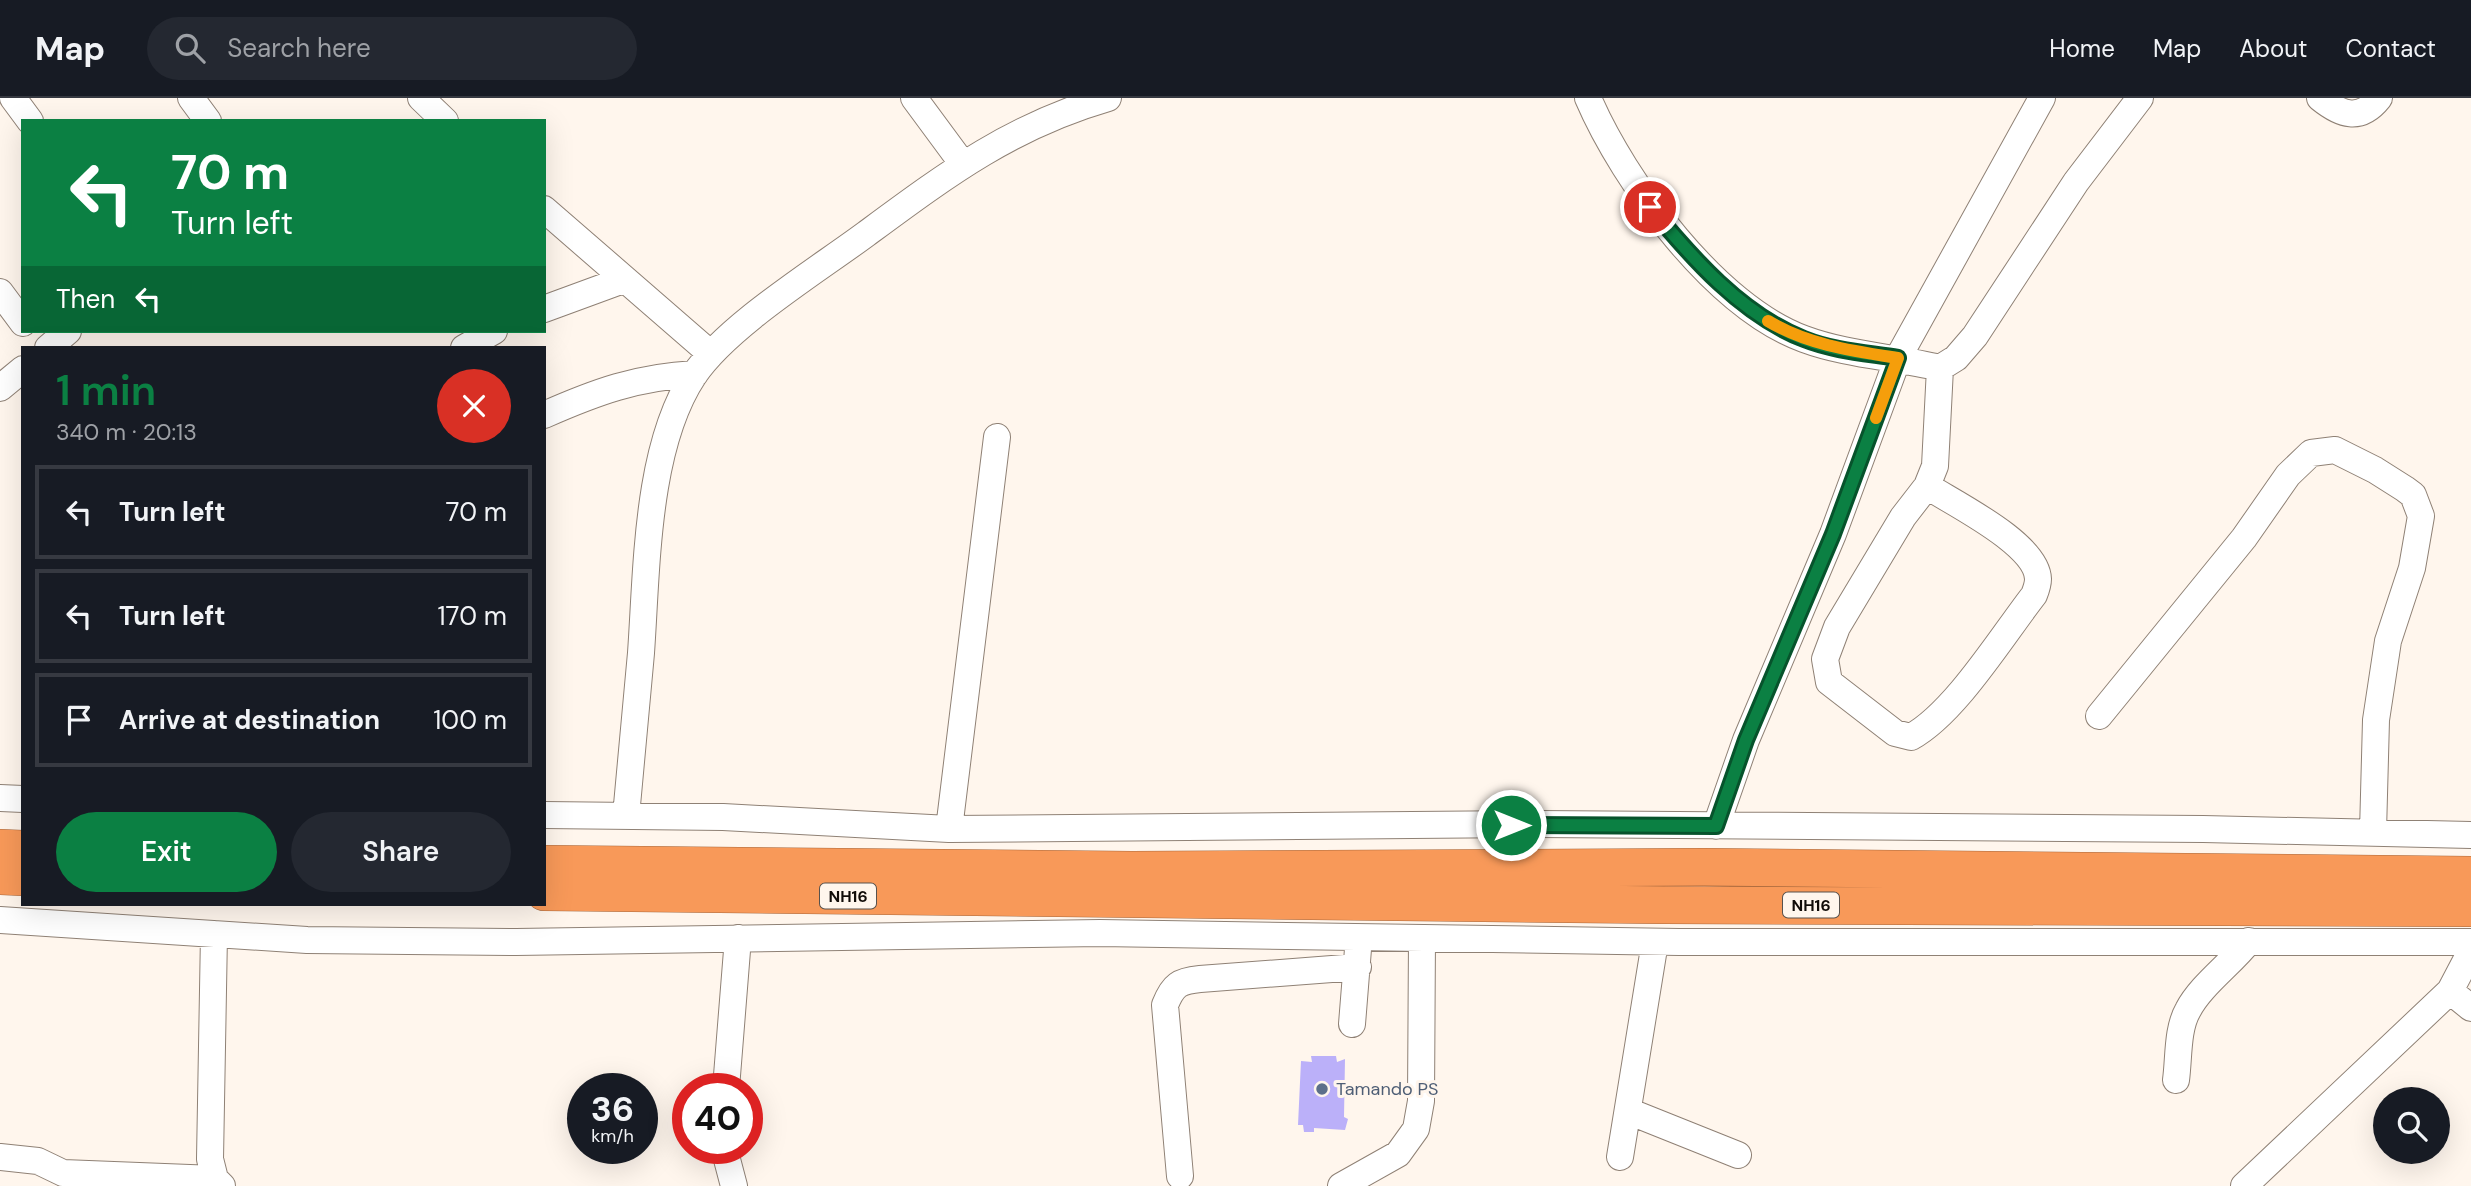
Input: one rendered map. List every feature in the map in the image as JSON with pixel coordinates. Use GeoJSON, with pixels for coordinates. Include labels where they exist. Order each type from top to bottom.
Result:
{"type":"FeatureCollection","features":[{"type":"Feature","properties":{"kind":"highway"},"geometry":{"type":"LineString","coordinates":[[0,848],[21,849]]}},
{"type":"Feature","properties":{"kind":"highway","name":"NH16"},"geometry":{"type":"LineString","coordinates":[[546,864],[1132,870],[1704,867],[2471,875]]}},
{"type":"Feature","properties":{"kind":"highway"},"geometry":{"type":"LineString","coordinates":[[0,876],[21,877]]}},
{"type":"Feature","properties":{"kind":"highway","name":"NH16"},"geometry":{"type":"LineString","coordinates":[[546,892],[1664,905],[2471,908]]}},
{"type":"Feature","properties":{"kind":"street"},"geometry":{"type":"LineString","coordinates":[[13,98],[29,119]]}},
{"type":"Feature","properties":{"kind":"street"},"geometry":{"type":"LineString","coordinates":[[191,98],[207,119]]}},
{"type":"Feature","properties":{"kind":"street"},"geometry":{"type":"LineString","coordinates":[[421,98],[443,119]]}},
{"type":"Feature","properties":{"kind":"street"},"geometry":{"type":"LineString","coordinates":[[914,98],[962,163]]}},
{"type":"Feature","properties":{"kind":"street"},"geometry":{"type":"LineString","coordinates":[[626,816],[648,542],[666,438],[695,374],[711,354],[747,323],[962,163],[1063,111],[1108,98]]}},
{"type":"Feature","properties":{"kind":"street"},"geometry":{"type":"LineString","coordinates":[[1588,98],[1598,123],[1650,207],[1684,248],[1769,322],[1804,339],[1843,350],[1898,358],[1940,368],[1956,358],[1975,336],[2076,182],[2140,98]]}},
{"type":"Feature","properties":{"kind":"street"},"geometry":{"type":"LineString","coordinates":[[1716,826],[1746,740],[1833,534],[1898,358],[2042,98]]}},
{"type":"Feature","properties":{"kind":"street"},"geometry":{"type":"LineString","coordinates":[[2320,98],[2347,115],[2361,114],[2379,98]]}},
{"type":"Feature","properties":{"kind":"street"},"geometry":{"type":"LineString","coordinates":[[546,210],[623,280],[711,354]]}},
{"type":"Feature","properties":{"kind":"street"},"geometry":{"type":"LineString","coordinates":[[546,308],[623,280]]}},
{"type":"Feature","properties":{"kind":"street"},"geometry":{"type":"LineString","coordinates":[[0,293],[21,320]]}},
{"type":"Feature","properties":{"kind":"street"},"geometry":{"type":"LineString","coordinates":[[50,346],[66,333]]}},
{"type":"Feature","properties":{"kind":"street"},"geometry":{"type":"LineString","coordinates":[[468,346],[490,333]]}},
{"type":"Feature","properties":{"kind":"street"},"geometry":{"type":"LineString","coordinates":[[1927,486],[2010,538],[2032,561],[2038,579],[2035,595],[1946,708],[1926,728],[1911,737],[1895,733],[1829,682],[1825,659],[1837,627],[1903,517],[1927,486],[1935,466],[1940,368]]}},
{"type":"Feature","properties":{"kind":"street"},"geometry":{"type":"LineString","coordinates":[[0,388],[21,371]]}},
{"type":"Feature","properties":{"kind":"street"},"geometry":{"type":"LineString","coordinates":[[546,414],[594,393],[655,376],[695,374]]}},
{"type":"Feature","properties":{"kind":"street"},"geometry":{"type":"LineString","coordinates":[[949,829],[997,437]]}},
{"type":"Feature","properties":{"kind":"street"},"geometry":{"type":"LineString","coordinates":[[2099,716],[2244,538],[2288,475],[2311,453],[2335,450],[2413,495],[2421,516],[2412,568],[2395,615],[2376,720],[2374,832]]}},
{"type":"Feature","properties":{"kind":"street"},"geometry":{"type":"LineString","coordinates":[[0,798],[21,799]]}},
{"type":"Feature","properties":{"kind":"street"},"geometry":{"type":"LineString","coordinates":[[546,815],[723,817],[949,829],[1716,826],[2471,835]]}},
{"type":"Feature","properties":{"kind":"street"},"geometry":{"type":"LineString","coordinates":[[0,920],[307,940],[516,942],[1100,933],[1655,942],[2471,942]]}},
{"type":"Feature","properties":{"kind":"street"},"geometry":{"type":"LineString","coordinates":[[0,1157],[38,1161],[55,1179],[218,1182],[210,1159],[214,934]]}},
{"type":"Feature","properties":{"kind":"street"},"geometry":{"type":"LineString","coordinates":[[1352,1024],[1358,937]]}},
{"type":"Feature","properties":{"kind":"street"},"geometry":{"type":"LineString","coordinates":[[727,1073],[738,938]]}},
{"type":"Feature","properties":{"kind":"street"},"geometry":{"type":"LineString","coordinates":[[1341,1186],[1398,1154],[1416,1129],[1421,1101],[1422,938]]}},
{"type":"Feature","properties":{"kind":"street"},"geometry":{"type":"LineString","coordinates":[[2176,1080],[2186,1012],[2200,992],[2230,965],[2249,940]]}},
{"type":"Feature","properties":{"kind":"street"},"geometry":{"type":"LineString","coordinates":[[1620,1157],[1655,942]]}},
{"type":"Feature","properties":{"kind":"street"},"geometry":{"type":"LineString","coordinates":[[2244,1186],[2450,991],[2471,951]]}},
{"type":"Feature","properties":{"kind":"street"},"geometry":{"type":"LineString","coordinates":[[1181,1176],[1165,1005],[1172,988],[1182,981],[1358,967]]}},
{"type":"Feature","properties":{"kind":"street"},"geometry":{"type":"LineString","coordinates":[[2450,991],[2471,1007]]}},
{"type":"Feature","properties":{"kind":"street"},"geometry":{"type":"LineString","coordinates":[[1628,1111],[1738,1155]]}},
{"type":"Feature","properties":{"kind":"street"},"geometry":{"type":"LineString","coordinates":[[728,1164],[734,1186]]}},
{"type":"Feature","properties":{"kind":"building","name":"Tamando PS"},"geometry":{"type":"Polygon","coordinates":[[[1311,1056],[1336,1056],[1337,1062],[1345,1059],[1344,1117],[1348,1119],[1345,1130],[1314,1128],[1314,1132],[1304,1132],[1303,1125],[1298,1125],[1301,1061],[1312,1062],[1311,1056]]]}},
{"type":"Feature","properties":{"kind":"slow traffic"},"geometry":{"type":"LineString","coordinates":[[1768,321],[1804,339],[1843,350],[1898,358],[1876,418]]}},
{"type":"Feature","properties":{"kind":"place","name":"Tamando PS"},"geometry":{"type":"Point","coordinates":[1322,1089]}},
{"type":"Feature","properties":{"kind":"route"},"geometry":{"type":"LineString","coordinates":[[1511,825],[1716,826],[1746,740],[1833,534],[1898,358],[1843,350],[1804,339],[1769,322],[1684,248],[1650,207]]}}]}
